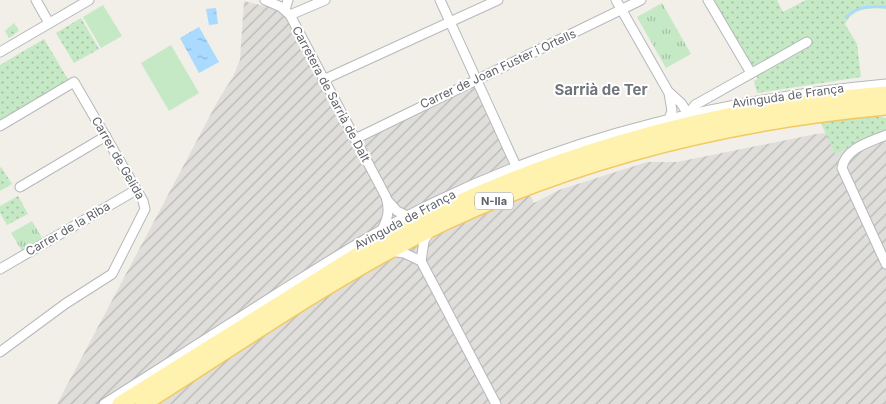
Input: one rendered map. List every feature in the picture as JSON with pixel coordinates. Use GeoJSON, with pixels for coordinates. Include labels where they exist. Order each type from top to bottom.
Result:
{"type":"FeatureCollection","features":[{"type":"Feature","properties":{"kind":"main road","name":"Avinguda de França"},"geometry":{"type":"LineString","coordinates":[[120,404],[369,248],[412,225],[504,182],[633,138],[686,124],[771,107],[886,94]]}},
{"type":"Feature","properties":{"kind":"main road","name":"Avinguda de França"},"geometry":{"type":"LineString","coordinates":[[143,404],[390,251],[430,230],[502,198],[561,175],[650,147],[774,120],[886,107]]}},
{"type":"Feature","properties":{"kind":"street"},"geometry":{"type":"LineString","coordinates":[[36,0],[49,23]]}},
{"type":"Feature","properties":{"kind":"street"},"geometry":{"type":"LineString","coordinates":[[1,50],[89,0]]}},
{"type":"Feature","properties":{"kind":"street"},"geometry":{"type":"LineString","coordinates":[[266,0],[287,12],[325,0]]}},
{"type":"Feature","properties":{"kind":"street"},"geometry":{"type":"LineString","coordinates":[[287,12],[288,0]]}},
{"type":"Feature","properties":{"kind":"street"},"geometry":{"type":"LineString","coordinates":[[440,0],[516,166]]}},
{"type":"Feature","properties":{"kind":"street"},"geometry":{"type":"LineString","coordinates":[[323,80],[498,0]]}},
{"type":"Feature","properties":{"kind":"street"},"geometry":{"type":"LineString","coordinates":[[616,0],[669,93],[672,111],[669,119]]}},
{"type":"Feature","properties":{"kind":"street","name":"Carrer de Joan Fuster i Ortells"},"geometry":{"type":"LineString","coordinates":[[355,139],[475,79],[641,0]]}},
{"type":"Feature","properties":{"kind":"street"},"geometry":{"type":"LineString","coordinates":[[708,0],[751,74]]}},
{"type":"Feature","properties":{"kind":"street","name":"Carretera de Sarrià de Dalt"},"geometry":{"type":"LineString","coordinates":[[287,12],[386,198],[389,207],[388,218],[382,230]]}},
{"type":"Feature","properties":{"kind":"street"},"geometry":{"type":"LineString","coordinates":[[669,93],[681,103],[688,113],[695,105],[808,42]]}},
{"type":"Feature","properties":{"kind":"street","name":"Carrer de Gelida"},"geometry":{"type":"LineString","coordinates":[[0,126],[74,82],[106,136],[145,209],[112,274],[65,304],[0,352]]}},
{"type":"Feature","properties":{"kind":"street","name":"Avinguda de França"},"geometry":{"type":"LineString","coordinates":[[104,404],[382,230],[407,216],[516,166],[575,145],[688,113],[790,94],[886,84]]}},
{"type":"Feature","properties":{"kind":"street"},"geometry":{"type":"LineString","coordinates":[[870,108],[886,115]]}},
{"type":"Feature","properties":{"kind":"street"},"geometry":{"type":"LineString","coordinates":[[886,135],[865,144],[846,156],[842,168],[848,186],[886,264]]}},
{"type":"Feature","properties":{"kind":"street"},"geometry":{"type":"LineString","coordinates":[[20,187],[106,136]]}},
{"type":"Feature","properties":{"kind":"street","name":"Carrer de la Riba"},"geometry":{"type":"LineString","coordinates":[[0,269],[136,190]]}},
{"type":"Feature","properties":{"kind":"street","name":"Carretera de Sarrià de Dalt"},"geometry":{"type":"LineString","coordinates":[[386,198],[398,211],[407,216]]}},
{"type":"Feature","properties":{"kind":"street"},"geometry":{"type":"LineString","coordinates":[[430,230],[424,241],[421,261],[496,404]]}},
{"type":"Feature","properties":{"kind":"street"},"geometry":{"type":"LineString","coordinates":[[390,251],[404,253],[421,261]]}},
{"type":"Feature","properties":{"kind":"shaded area"},"geometry":{"type":"Polygon","coordinates":[[[244,1],[277,9],[287,19],[353,144],[476,85],[534,203],[559,190],[647,162],[677,162],[816,134],[886,127],[886,404],[57,404],[220,97],[233,77],[240,60],[244,1]]]}},
{"type":"Feature","properties":{"kind":"green space"},"geometry":{"type":"Polygon","coordinates":[[[713,0],[777,0],[783,12],[806,0],[886,0],[886,9],[862,10],[848,19],[845,24],[857,44],[861,77],[757,93],[754,81],[758,79],[713,0]]]}},
{"type":"Feature","properties":{"kind":"green space"},"geometry":{"type":"Polygon","coordinates":[[[662,3],[691,54],[666,68],[637,17],[662,3]]]}},
{"type":"Feature","properties":{"kind":"green space"},"geometry":{"type":"Polygon","coordinates":[[[103,5],[122,36],[101,48],[83,17],[103,5]]]}},
{"type":"Feature","properties":{"kind":"green space"},"geometry":{"type":"Polygon","coordinates":[[[81,18],[99,49],[74,63],[56,33],[81,18]]]}},
{"type":"Feature","properties":{"kind":"green space"},"geometry":{"type":"Polygon","coordinates":[[[14,23],[19,31],[9,38],[5,31],[14,23]]]}},
{"type":"Feature","properties":{"kind":"green space"},"geometry":{"type":"Polygon","coordinates":[[[44,39],[69,81],[0,120],[0,65],[44,39]]]}},
{"type":"Feature","properties":{"kind":"green space"},"geometry":{"type":"Polygon","coordinates":[[[171,45],[199,93],[169,111],[141,63],[171,45]]]}},
{"type":"Feature","properties":{"kind":"green space"},"geometry":{"type":"Polygon","coordinates":[[[866,114],[886,118],[886,130],[835,154],[819,119],[866,114]]]}},
{"type":"Feature","properties":{"kind":"green space"},"geometry":{"type":"Polygon","coordinates":[[[0,168],[12,184],[0,191],[0,168]]]}},
{"type":"Feature","properties":{"kind":"green space"},"geometry":{"type":"Polygon","coordinates":[[[18,196],[28,214],[7,225],[0,213],[0,206],[18,196]]]}},
{"type":"Feature","properties":{"kind":"green space"},"geometry":{"type":"Polygon","coordinates":[[[32,221],[42,238],[22,251],[11,233],[32,221]]]}},
{"type":"Feature","properties":{"kind":"water"},"geometry":{"type":"Polygon","coordinates":[[[216,8],[218,24],[209,25],[206,9],[216,8]]]}},
{"type":"Feature","properties":{"kind":"water"},"geometry":{"type":"Polygon","coordinates":[[[199,27],[219,62],[199,73],[180,38],[199,27]]]}},
{"type":"Feature","properties":{"kind":"waterway"},"geometry":{"type":"LineString","coordinates":[[846,17],[860,9],[886,7]]}},
{"type":"Feature","properties":{"kind":"district","name":"Sarrià de Ter"},"geometry":{"type":"Point","coordinates":[601,90]}}]}
